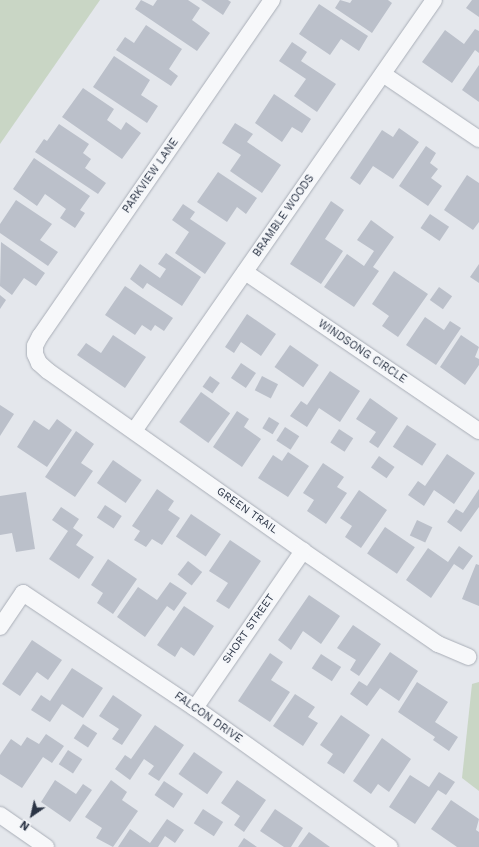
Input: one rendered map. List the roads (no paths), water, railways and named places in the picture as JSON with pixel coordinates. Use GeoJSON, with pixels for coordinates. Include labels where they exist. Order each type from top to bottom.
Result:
{"type":"FeatureCollection","features":[{"type":"Feature","properties":{"kind":"street","name":"PARKVIEW LANE"},"geometry":{"type":"LineString","coordinates":[[35,354],[35,346],[40,336],[272,0]]}},
{"type":"Feature","properties":{"kind":"street","name":"BRAMBLE WOODS"},"geometry":{"type":"LineString","coordinates":[[134,431],[434,0]]}},
{"type":"Feature","properties":{"kind":"street"},"geometry":{"type":"LineString","coordinates":[[383,74],[479,139]]}},
{"type":"Feature","properties":{"kind":"street","name":"WINDSONG CIRCLE"},"geometry":{"type":"LineString","coordinates":[[245,272],[479,431]]}},
{"type":"Feature","properties":{"kind":"street","name":"GREEN TRAIL"},"geometry":{"type":"LineString","coordinates":[[35,354],[39,363],[48,371],[303,551],[438,644],[468,657]]}},
{"type":"Feature","properties":{"kind":"street","name":"SHORT STREET"},"geometry":{"type":"LineString","coordinates":[[195,708],[303,551]]}},
{"type":"Feature","properties":{"kind":"street","name":"FALCON DRIVE"},"geometry":{"type":"LineString","coordinates":[[0,627],[23,593],[195,708],[390,847]]}},
{"type":"Feature","properties":{"kind":"street"},"geometry":{"type":"LineString","coordinates":[[0,815],[46,847]]}}]}
